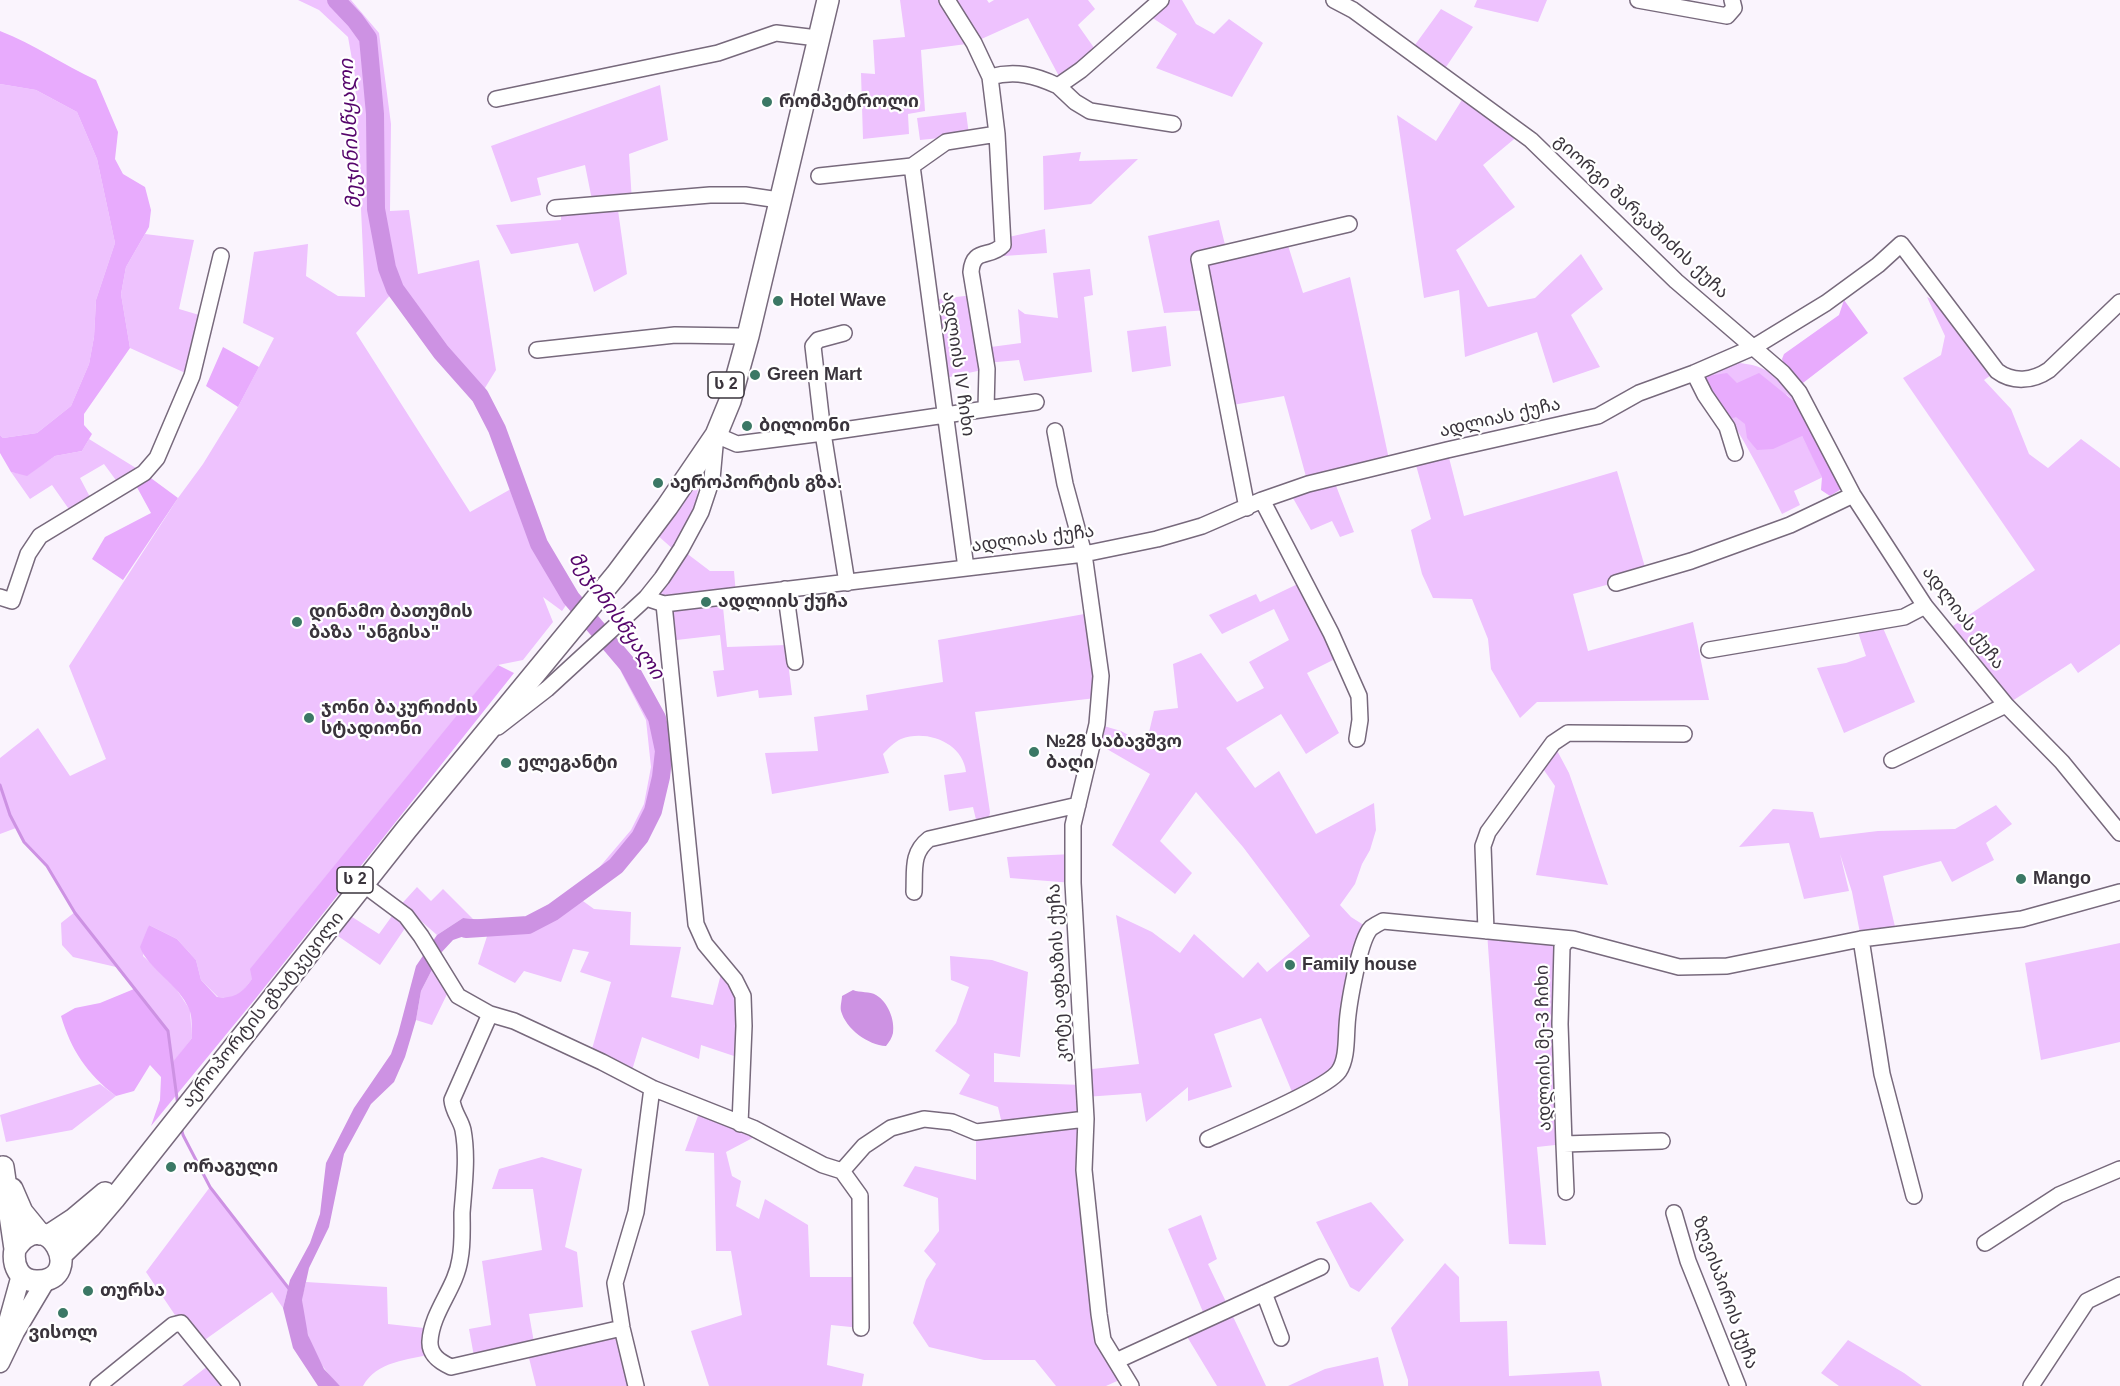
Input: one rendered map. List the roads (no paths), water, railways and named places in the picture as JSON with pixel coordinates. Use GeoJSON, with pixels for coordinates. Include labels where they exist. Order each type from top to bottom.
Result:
{"type":"FeatureCollection","features":[{"type":"Feature","properties":{"kind":"highway","name":"აეროპორტის გზატკეცილი"},"geometry":{"type":"LineString","coordinates":[[700,467],[708,432],[722,398],[739,336],[818,0]]}},
{"type":"Feature","properties":{"kind":"highway","name":"აეროპორტის გზატკეცილი"},"geometry":{"type":"LineString","coordinates":[[61,1255],[91,1226],[191,1093],[570,623],[647,535],[700,467],[730,401],[748,336],[828,0]]}},
{"type":"Feature","properties":{"kind":"highway","name":"აეროპორტის გზატკეცილი"},"geometry":{"type":"LineString","coordinates":[[191,1093],[485,734],[570,623]]}},
{"type":"Feature","properties":{"kind":"highway","name":"აეროპორტის გზატკეცილი"},"geometry":{"type":"LineString","coordinates":[[44,1235],[74,1219],[108,1192],[168,1123]]}},
{"type":"Feature","properties":{"kind":"highway"},"geometry":{"type":"LineString","coordinates":[[2,1162],[22,1212],[44,1235],[55,1241],[61,1255],[58,1271],[46,1280],[37,1282],[28,1280],[21,1275],[14,1263],[15,1249],[2,1162]]}},
{"type":"Feature","properties":{"kind":"highway"},"geometry":{"type":"LineString","coordinates":[[15,1249],[21,1240],[29,1235],[44,1235]]}},
{"type":"Feature","properties":{"kind":"main road"},"geometry":{"type":"LineString","coordinates":[[0,1353],[21,1275]]}},
{"type":"Feature","properties":{"kind":"main road"},"geometry":{"type":"LineString","coordinates":[[0,1363],[15,1332],[46,1280]]}},
{"type":"Feature","properties":{"kind":"street"},"geometry":{"type":"LineString","coordinates":[[947,0],[974,43],[990,78],[997,134],[1003,245],[994,252],[975,258],[971,272],[987,369],[986,409]]}},
{"type":"Feature","properties":{"kind":"street"},"geometry":{"type":"LineString","coordinates":[[1058,86],[1082,70],[1161,0]]}},
{"type":"Feature","properties":{"kind":"street","name":"გიორგი შარვაშიძის ქუჩა"},"geometry":{"type":"LineString","coordinates":[[1334,0],[1354,5],[1531,140],[1676,281],[1754,348]]}},
{"type":"Feature","properties":{"kind":"street"},"geometry":{"type":"LineString","coordinates":[[1638,0],[1727,16],[1734,8],[1732,0]]}},
{"type":"Feature","properties":{"kind":"street"},"geometry":{"type":"LineString","coordinates":[[496,99],[718,53],[776,33],[809,37]]}},
{"type":"Feature","properties":{"kind":"street"},"geometry":{"type":"LineString","coordinates":[[990,78],[1004,73],[1041,78],[1058,86],[1075,102],[1090,111],[1173,124]]}},
{"type":"Feature","properties":{"kind":"street"},"geometry":{"type":"LineString","coordinates":[[819,176],[912,166],[946,141],[997,134]]}},
{"type":"Feature","properties":{"kind":"street","name":"ადლიის IV ჩიხი"},"geometry":{"type":"LineString","coordinates":[[912,166],[966,568]]}},
{"type":"Feature","properties":{"kind":"street"},"geometry":{"type":"LineString","coordinates":[[555,208],[710,195],[745,195],[772,199]]}},
{"type":"Feature","properties":{"kind":"street"},"geometry":{"type":"LineString","coordinates":[[1247,507],[1199,259],[1349,224]]}},
{"type":"Feature","properties":{"kind":"street"},"geometry":{"type":"LineString","coordinates":[[1754,348],[1826,303],[1901,244],[1997,371],[2006,378],[2030,378],[2049,370],[2120,302]]}},
{"type":"Feature","properties":{"kind":"street"},"geometry":{"type":"LineString","coordinates":[[0,597],[12,601],[28,554],[40,536],[144,473],[157,458],[192,376],[221,256]]}},
{"type":"Feature","properties":{"kind":"street"},"geometry":{"type":"LineString","coordinates":[[844,333],[818,340],[813,346],[823,433],[847,583]]}},
{"type":"Feature","properties":{"kind":"street"},"geometry":{"type":"LineString","coordinates":[[537,350],[675,334],[739,336]]}},
{"type":"Feature","properties":{"kind":"street","name":"ადლიას ქუჩა"},"geometry":{"type":"LineString","coordinates":[[646,598],[664,604],[1084,554],[1157,540],[1202,526],[1308,484],[1598,416],[1639,393],[1754,348],[1783,373],[1799,392],[1853,495],[1925,606],[2006,705],[2062,762],[2120,833]]}},
{"type":"Feature","properties":{"kind":"street"},"geometry":{"type":"LineString","coordinates":[[1694,373],[1705,395],[1727,427],[1735,453]]}},
{"type":"Feature","properties":{"kind":"street"},"geometry":{"type":"LineString","coordinates":[[716,435],[737,444],[1036,402]]}},
{"type":"Feature","properties":{"kind":"street","name":"კოტე აფხაზის ქუჩა"},"geometry":{"type":"LineString","coordinates":[[1054,431],[1065,484],[1084,554],[1101,676],[1097,724],[1073,825],[1073,883],[1086,1119],[1084,1170],[1099,1314],[1104,1340],[1131,1386]]}},
{"type":"Feature","properties":{"kind":"street"},"geometry":{"type":"LineString","coordinates":[[485,734],[518,712],[646,598],[681,549],[701,512],[700,467]]}},
{"type":"Feature","properties":{"kind":"street"},"geometry":{"type":"LineString","coordinates":[[1616,583],[1691,561],[1790,525],[1853,495]]}},
{"type":"Feature","properties":{"kind":"street"},"geometry":{"type":"LineString","coordinates":[[1262,501],[1331,633],[1359,696],[1360,720],[1357,739]]}},
{"type":"Feature","properties":{"kind":"street"},"geometry":{"type":"LineString","coordinates":[[785,589],[795,662]]}},
{"type":"Feature","properties":{"kind":"street"},"geometry":{"type":"LineString","coordinates":[[664,604],[696,924],[705,944],[735,980],[743,996],[741,1124]]}},
{"type":"Feature","properties":{"kind":"street"},"geometry":{"type":"LineString","coordinates":[[1710,650],[1904,617],[1925,606]]}},
{"type":"Feature","properties":{"kind":"street"},"geometry":{"type":"LineString","coordinates":[[1892,760],[2006,705]]}},
{"type":"Feature","properties":{"kind":"street"},"geometry":{"type":"LineString","coordinates":[[1486,930],[1483,846],[1495,821],[1553,743],[1568,733],[1684,734]]}},
{"type":"Feature","properties":{"kind":"street"},"geometry":{"type":"LineString","coordinates":[[914,892],[916,854],[921,845],[929,839],[1078,805]]}},
{"type":"Feature","properties":{"kind":"street"},"geometry":{"type":"LineString","coordinates":[[363,884],[406,916],[458,996],[490,1014],[514,1022],[602,1062],[652,1088],[753,1128],[824,1165],[842,1171],[861,1196],[861,1328]]}},
{"type":"Feature","properties":{"kind":"street"},"geometry":{"type":"LineString","coordinates":[[1208,1139],[1311,1091],[1333,1078],[1339,1071],[1345,1049],[1347,1022],[1362,944],[1370,929],[1383,921],[1573,939],[1679,967],[1727,966],[1861,939],[2022,919],[2120,892]]}},
{"type":"Feature","properties":{"kind":"street","name":"ადლიის მე-3 ჩიხი"},"geometry":{"type":"LineString","coordinates":[[1573,939],[1567,940],[1562,947],[1560,1024],[1564,1144],[1662,1141]]}},
{"type":"Feature","properties":{"kind":"street"},"geometry":{"type":"LineString","coordinates":[[1861,939],[1882,1074],[1914,1196]]}},
{"type":"Feature","properties":{"kind":"street"},"geometry":{"type":"LineString","coordinates":[[490,1014],[452,1100],[453,1108],[463,1128],[465,1150],[460,1259],[450,1291],[435,1319],[430,1342],[433,1354],[441,1362],[451,1367],[622,1329]]}},
{"type":"Feature","properties":{"kind":"street"},"geometry":{"type":"LineString","coordinates":[[636,1386],[622,1329],[615,1283],[636,1212],[652,1088]]}},
{"type":"Feature","properties":{"kind":"street"},"geometry":{"type":"LineString","coordinates":[[842,1171],[864,1146],[891,1128],[924,1119],[952,1122],[976,1132],[1086,1119]]}},
{"type":"Feature","properties":{"kind":"street"},"geometry":{"type":"LineString","coordinates":[[1564,1144],[1566,1192]]}},
{"type":"Feature","properties":{"kind":"street"},"geometry":{"type":"LineString","coordinates":[[1985,1243],[2059,1195],[2120,1169]]}},
{"type":"Feature","properties":{"kind":"street","name":"ზღვისპირის ქუჩა"},"geometry":{"type":"LineString","coordinates":[[1674,1213],[1688,1261],[1738,1386]]}},
{"type":"Feature","properties":{"kind":"street"},"geometry":{"type":"LineString","coordinates":[[1116,1361],[1321,1267]]}},
{"type":"Feature","properties":{"kind":"street"},"geometry":{"type":"LineString","coordinates":[[2031,1386],[2087,1301],[2120,1285]]}},
{"type":"Feature","properties":{"kind":"street"},"geometry":{"type":"LineString","coordinates":[[1264,1293],[1281,1338]]}},
{"type":"Feature","properties":{"kind":"street"},"geometry":{"type":"LineString","coordinates":[[98,1386],[173,1325],[181,1323],[232,1386]]}},
{"type":"Feature","properties":{"kind":"waterway","name":"მეჯინისწყალი"},"geometry":{"type":"LineString","coordinates":[[336,0],[368,38],[375,114],[376,209],[387,268],[395,289],[441,352],[480,396],[497,429],[539,544],[571,598],[628,665],[657,718],[664,751],[653,811],[640,837],[616,866],[553,912],[528,925],[466,929]]}},
{"type":"Feature","properties":{"kind":"waterway"},"geometry":{"type":"LineString","coordinates":[[0,785],[10,815],[24,842],[47,866],[75,913],[168,1031],[178,1106]]}},
{"type":"Feature","properties":{"kind":"waterway"},"geometry":{"type":"LineString","coordinates":[[181,1127],[210,1187],[290,1290]]}},
{"type":"Feature","properties":{"kind":"place","name":"რომპეტროლი"},"geometry":{"type":"Point","coordinates":[767,102]}},
{"type":"Feature","properties":{"kind":"place","name":"Hotel Wave"},"geometry":{"type":"Point","coordinates":[778,301]}},
{"type":"Feature","properties":{"kind":"place","name":"Green Mart"},"geometry":{"type":"Point","coordinates":[755,375]}},
{"type":"Feature","properties":{"kind":"place","name":"ბილიონი"},"geometry":{"type":"Point","coordinates":[747,426]}},
{"type":"Feature","properties":{"kind":"place","name":"აეროპორტის გზა."},"geometry":{"type":"Point","coordinates":[658,483]}},
{"type":"Feature","properties":{"kind":"place","name":"ადლიის ქუჩა"},"geometry":{"type":"Point","coordinates":[706,602]}},
{"type":"Feature","properties":{"kind":"place","name":"დინამო ბათუმის ბაზა \"ანგისა\""},"geometry":{"type":"Point","coordinates":[297,622]}},
{"type":"Feature","properties":{"kind":"place","name":"ჯონი ბაკურიძის სტადიონი"},"geometry":{"type":"Point","coordinates":[309,718]}},
{"type":"Feature","properties":{"kind":"place","name":"№28 საბავშვო ბაღი"},"geometry":{"type":"Point","coordinates":[1034,752]}},
{"type":"Feature","properties":{"kind":"place","name":"ელეგანტი"},"geometry":{"type":"Point","coordinates":[506,763]}},
{"type":"Feature","properties":{"kind":"place","name":"Mango"},"geometry":{"type":"Point","coordinates":[2021,879]}},
{"type":"Feature","properties":{"kind":"place","name":"Family house"},"geometry":{"type":"Point","coordinates":[1290,965]}},
{"type":"Feature","properties":{"kind":"place","name":"ორაგული"},"geometry":{"type":"Point","coordinates":[171,1167]}},
{"type":"Feature","properties":{"kind":"place","name":"თურსა"},"geometry":{"type":"Point","coordinates":[88,1291]}},
{"type":"Feature","properties":{"kind":"place","name":"ვისოლ"},"geometry":{"type":"Point","coordinates":[63,1313]}}]}
